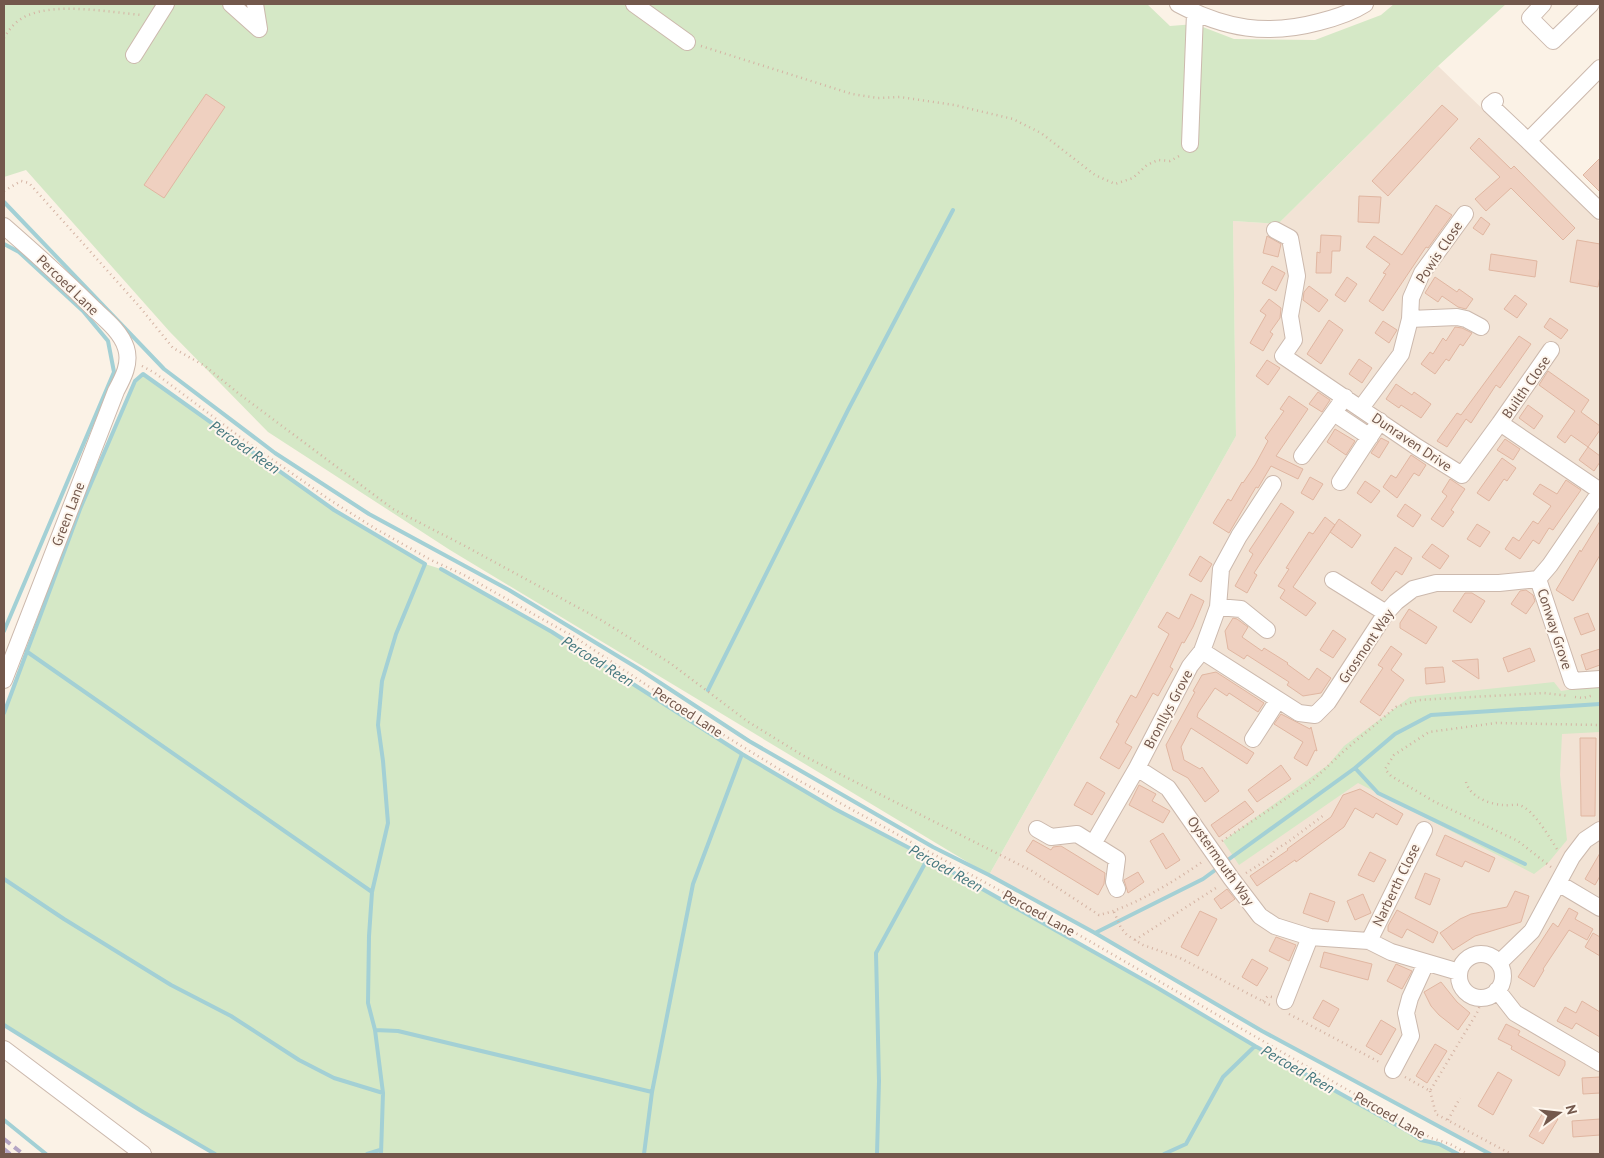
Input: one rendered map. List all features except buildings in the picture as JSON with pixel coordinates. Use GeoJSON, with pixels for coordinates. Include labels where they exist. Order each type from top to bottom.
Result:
{"type":"FeatureCollection","features":[{"type":"Feature","properties":{"kind":"street"},"geometry":{"type":"LineString","coordinates":[[230,4],[259,29],[255,4]]}},
{"type":"Feature","properties":{"kind":"street"},"geometry":{"type":"LineString","coordinates":[[634,4],[687,42]]}},
{"type":"Feature","properties":{"kind":"street"},"geometry":{"type":"LineString","coordinates":[[1178,4],[1195,13],[1243,28],[1271,30],[1296,28],[1329,20],[1356,10],[1365,4]]}},
{"type":"Feature","properties":{"kind":"street"},"geometry":{"type":"LineString","coordinates":[[1543,4],[1530,18],[1554,41],[1591,4]]}},
{"type":"Feature","properties":{"kind":"street"},"geometry":{"type":"LineString","coordinates":[[134,56],[162,10]]}},
{"type":"Feature","properties":{"kind":"street"},"geometry":{"type":"LineString","coordinates":[[1190,144],[1195,13]]}},
{"type":"Feature","properties":{"kind":"street"},"geometry":{"type":"LineString","coordinates":[[1528,142],[1600,68]]}},
{"type":"Feature","properties":{"kind":"street"},"geometry":{"type":"LineString","coordinates":[[1495,101],[1490,105],[1600,211]]}},
{"type":"Feature","properties":{"kind":"street","name":"Powis Close"},"geometry":{"type":"LineString","coordinates":[[1361,408],[1401,354],[1410,319],[1411,298],[1422,273],[1465,214]]}},
{"type":"Feature","properties":{"kind":"street","name":"Percoed Lane"},"geometry":{"type":"LineString","coordinates":[[4,226],[56,271],[100,314],[120,336],[127,353]]}},
{"type":"Feature","properties":{"kind":"street","name":"Dunraven Drive"},"geometry":{"type":"LineString","coordinates":[[1275,230],[1290,238],[1297,276],[1290,316],[1294,340],[1283,356],[1417,447],[1462,475],[1500,423]]}},
{"type":"Feature","properties":{"kind":"street"},"geometry":{"type":"LineString","coordinates":[[1410,319],[1457,318],[1466,319],[1481,326]]}},
{"type":"Feature","properties":{"kind":"street","name":"Builth Close"},"geometry":{"type":"LineString","coordinates":[[1500,423],[1551,350]]}},
{"type":"Feature","properties":{"kind":"street","name":"Green Lane"},"geometry":{"type":"LineString","coordinates":[[4,680],[116,391],[126,372],[127,353]]}},
{"type":"Feature","properties":{"kind":"street"},"geometry":{"type":"LineString","coordinates":[[1302,456],[1345,397]]}},
{"type":"Feature","properties":{"kind":"street"},"geometry":{"type":"LineString","coordinates":[[1334,413],[1370,437]]}},
{"type":"Feature","properties":{"kind":"street"},"geometry":{"type":"LineString","coordinates":[[1340,482],[1380,421]]}},
{"type":"Feature","properties":{"kind":"street"},"geometry":{"type":"LineString","coordinates":[[1500,423],[1600,492],[1550,566],[1538,579]]}},
{"type":"Feature","properties":{"kind":"street","name":"Bronllys Grove"},"geometry":{"type":"LineString","coordinates":[[1093,844],[1137,768],[1190,666],[1202,651],[1218,607],[1221,569],[1239,536],[1273,484]]}},
{"type":"Feature","properties":{"kind":"street","name":"Grosmont Way"},"geometry":{"type":"LineString","coordinates":[[1202,651],[1299,713],[1315,715],[1328,702],[1386,613],[1396,602],[1413,589],[1436,583],[1499,583],[1538,579]]}},
{"type":"Feature","properties":{"kind":"street","name":"Conway Grove"},"geometry":{"type":"LineString","coordinates":[[1538,579],[1572,680],[1600,679]]}},
{"type":"Feature","properties":{"kind":"street"},"geometry":{"type":"LineString","coordinates":[[1333,580],[1386,613]]}},
{"type":"Feature","properties":{"kind":"street"},"geometry":{"type":"LineString","coordinates":[[1218,607],[1241,609],[1267,630]]}},
{"type":"Feature","properties":{"kind":"street"},"geometry":{"type":"LineString","coordinates":[[1253,739],[1278,700]]}},
{"type":"Feature","properties":{"kind":"street","name":"Oystermouth Way"},"geometry":{"type":"LineString","coordinates":[[1137,768],[1168,788],[1232,880],[1260,916],[1275,926],[1310,937],[1369,941],[1390,952],[1459,972]]}},
{"type":"Feature","properties":{"kind":"street"},"geometry":{"type":"LineString","coordinates":[[1037,830],[1051,837],[1077,834],[1117,859],[1114,882],[1117,889]]}},
{"type":"Feature","properties":{"kind":"street","name":"Narberth Close"},"geometry":{"type":"LineString","coordinates":[[1369,941],[1424,830]]}},
{"type":"Feature","properties":{"kind":"street"},"geometry":{"type":"LineString","coordinates":[[1499,963],[1532,931],[1572,857],[1585,840],[1600,830]]}},
{"type":"Feature","properties":{"kind":"street"},"geometry":{"type":"LineString","coordinates":[[1560,880],[1600,908]]}},
{"type":"Feature","properties":{"kind":"street"},"geometry":{"type":"LineString","coordinates":[[1281,1007],[1310,937]]}},
{"type":"Feature","properties":{"kind":"street"},"geometry":{"type":"LineString","coordinates":[[1476,954],[1483,954],[1492,957],[1499,963],[1503,975],[1502,982],[1497,990],[1487,997],[1474,997],[1468,994],[1461,985],[1459,972],[1464,961],[1476,954]]}},
{"type":"Feature","properties":{"kind":"street"},"geometry":{"type":"LineString","coordinates":[[1392,1070],[1411,1036],[1406,1013],[1410,998],[1426,963]]}},
{"type":"Feature","properties":{"kind":"street"},"geometry":{"type":"LineString","coordinates":[[1497,990],[1514,1013],[1600,1064]]}},
{"type":"Feature","properties":{"kind":"street"},"geometry":{"type":"LineString","coordinates":[[4,1049],[143,1154]]}},
{"type":"Feature","properties":{"kind":"path"},"geometry":{"type":"LineString","coordinates":[[4,38],[10,27],[25,16],[54,9],[162,10]]}},
{"type":"Feature","properties":{"kind":"path"},"geometry":{"type":"LineString","coordinates":[[687,42],[852,94],[878,98],[900,97],[954,105],[1013,119],[1042,133],[1095,175],[1115,184],[1133,178],[1147,165],[1158,160],[1170,160],[1181,155],[1190,144]]}},
{"type":"Feature","properties":{"kind":"path"},"geometry":{"type":"LineString","coordinates":[[4,191],[21,181],[29,183],[139,306],[173,348],[205,366],[393,510],[465,546],[601,620],[670,663],[747,721],[802,756],[1032,871],[1099,915],[1114,912],[1180,878],[1210,848],[1311,782],[1396,707],[1420,700],[1544,693],[1583,698],[1600,694]]}},
{"type":"Feature","properties":{"kind":"path","name":"Percoed Lane"},"geometry":{"type":"LineString","coordinates":[[127,353],[240,437],[330,500],[432,560],[464,575],[576,638],[696,718],[787,774],[1039,912],[1431,1138],[1450,1144],[1468,1154]]}},
{"type":"Feature","properties":{"kind":"path"},"geometry":{"type":"LineString","coordinates":[[1560,880],[1518,841],[1435,802],[1391,776],[1385,769],[1394,755],[1429,732],[1496,723],[1600,725]]}},
{"type":"Feature","properties":{"kind":"path"},"geometry":{"type":"LineString","coordinates":[[1466,782],[1472,792],[1481,799],[1493,804],[1519,805],[1536,817],[1560,853],[1572,857]]}},
{"type":"Feature","properties":{"kind":"path"},"geometry":{"type":"LineString","coordinates":[[1134,940],[1224,883],[1270,858],[1275,850],[1324,815]]}},
{"type":"Feature","properties":{"kind":"path"},"geometry":{"type":"LineString","coordinates":[[1114,912],[1121,928],[1134,940],[1180,958],[1281,1007],[1430,1091]]}},
{"type":"Feature","properties":{"kind":"path"},"geometry":{"type":"LineString","coordinates":[[1482,998],[1478,1011],[1430,1091],[1436,1114],[1511,1154]]}},
{"type":"Feature","properties":{"kind":"path"},"geometry":{"type":"LineString","coordinates":[[1448,1120],[1460,1098]]}},
{"type":"Feature","properties":{"kind":"shaded area"},"geometry":{"type":"Polygon","coordinates":[[[1438,66],[1600,222],[1600,1154],[1490,1154],[1262,1031],[1095,933],[989,875],[1236,436],[1233,221],[1278,224],[1438,66]]]}},
{"type":"Feature","properties":{"kind":"green space"},"geometry":{"type":"Polygon","coordinates":[[[4,4],[1147,4],[1170,26],[1195,24],[1234,39],[1315,40],[1381,15],[1394,4],[1506,4],[1438,66],[1278,224],[1233,221],[1236,436],[989,875],[450,550],[268,432],[170,332],[26,170],[4,177],[4,4]]]}},
{"type":"Feature","properties":{"kind":"green space"},"geometry":{"type":"Polygon","coordinates":[[[143,374],[334,510],[425,564],[441,569],[552,632],[742,754],[835,809],[915,851],[1156,987],[1255,1046],[1421,1140],[1439,1144],[1458,1154],[215,1154],[143,1112],[4,1025],[4,713],[80,509],[135,381],[143,374]]]}},
{"type":"Feature","properties":{"kind":"green space"},"geometry":{"type":"Polygon","coordinates":[[[1554,682],[1561,691],[1600,685],[1600,732],[1562,734],[1560,775],[1567,840],[1548,863],[1534,874],[1358,783],[1239,865],[1223,841],[1328,765],[1344,746],[1410,697],[1554,682]]]}},
{"type":"Feature","properties":{"kind":"waterway"},"geometry":{"type":"LineString","coordinates":[[4,202],[164,369],[275,453],[369,514],[509,590],[639,669],[749,741],[933,847],[989,875],[1095,933],[1262,1031],[1490,1154]]}},
{"type":"Feature","properties":{"kind":"waterway"},"geometry":{"type":"LineString","coordinates":[[708,690],[848,410],[953,210]]}},
{"type":"Feature","properties":{"kind":"waterway"},"geometry":{"type":"LineString","coordinates":[[4,244],[19,252],[83,311],[108,341],[114,372],[4,631]]}},
{"type":"Feature","properties":{"kind":"waterway","name":"Percoed Reen"},"geometry":{"type":"LineString","coordinates":[[4,713],[80,509],[135,381],[143,374],[334,510],[425,564],[396,634],[382,681],[378,725],[388,823],[372,892],[368,1003],[375,1030],[383,1093],[381,1154]]}},
{"type":"Feature","properties":{"kind":"waterway","name":"Percoed Reen"},"geometry":{"type":"LineString","coordinates":[[441,569],[552,632],[742,754],[835,809],[915,851],[1156,987],[1255,1046],[1421,1140],[1439,1144],[1458,1154]]}},
{"type":"Feature","properties":{"kind":"waterway"},"geometry":{"type":"LineString","coordinates":[[26,651],[372,892]]}},
{"type":"Feature","properties":{"kind":"waterway"},"geometry":{"type":"LineString","coordinates":[[1225,862],[1355,768],[1395,734],[1431,715],[1600,704]]}},
{"type":"Feature","properties":{"kind":"waterway"},"geometry":{"type":"LineString","coordinates":[[644,1154],[652,1092],[693,884],[742,754]]}},
{"type":"Feature","properties":{"kind":"waterway"},"geometry":{"type":"LineString","coordinates":[[1355,768],[1378,793],[1525,864]]}},
{"type":"Feature","properties":{"kind":"waterway"},"geometry":{"type":"LineString","coordinates":[[877,1154],[879,1081],[876,953],[928,858]]}},
{"type":"Feature","properties":{"kind":"waterway"},"geometry":{"type":"LineString","coordinates":[[1095,933],[1203,879],[1218,868]]}},
{"type":"Feature","properties":{"kind":"waterway"},"geometry":{"type":"LineString","coordinates":[[4,879],[64,919],[171,985],[231,1016],[299,1060],[334,1078],[383,1093]]}},
{"type":"Feature","properties":{"kind":"waterway"},"geometry":{"type":"LineString","coordinates":[[4,1025],[143,1112],[215,1154]]}},
{"type":"Feature","properties":{"kind":"waterway"},"geometry":{"type":"LineString","coordinates":[[375,1030],[398,1031],[652,1092]]}},
{"type":"Feature","properties":{"kind":"waterway"},"geometry":{"type":"LineString","coordinates":[[1164,1154],[1186,1144],[1223,1077],[1255,1046]]}},
{"type":"Feature","properties":{"kind":"waterway"},"geometry":{"type":"LineString","coordinates":[[4,1120],[46,1154]]}},
{"type":"Feature","properties":{"kind":"waterway"},"geometry":{"type":"LineString","coordinates":[[367,1154],[380,1150]]}},
{"type":"Feature","properties":{"kind":"railway"},"geometry":{"type":"LineString","coordinates":[[4,1139],[23,1154]]}},
{"type":"Feature","properties":{"kind":"railway"},"geometry":{"type":"LineString","coordinates":[[4,1149],[10,1154]]}}]}
